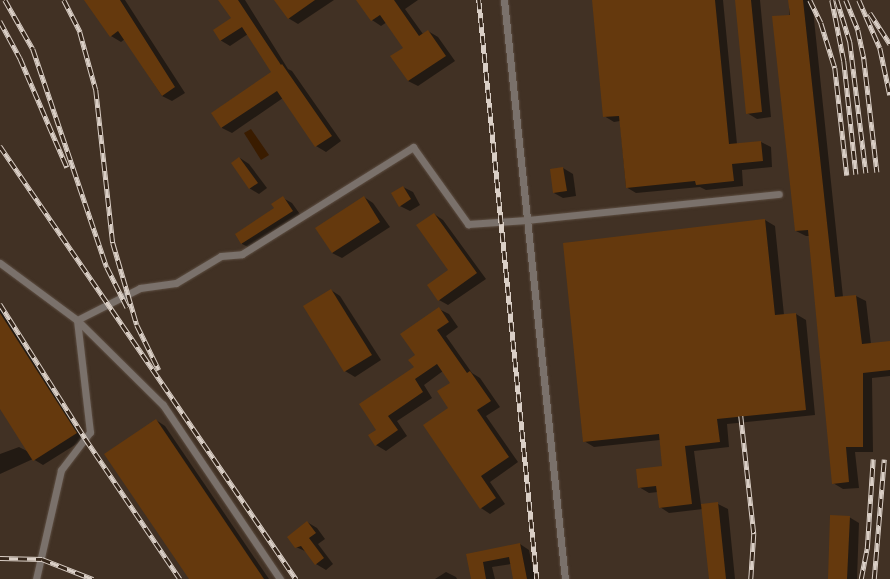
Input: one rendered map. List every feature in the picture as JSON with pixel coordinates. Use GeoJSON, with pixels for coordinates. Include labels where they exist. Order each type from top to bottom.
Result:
{"type":"FeatureCollection","features":[{"type":"Feature","properties":{"kind":"lane"},"geometry":{"type":"LineString","coordinates":[[504,0],[565,579]]}},
{"type":"Feature","properties":{"kind":"lane"},"geometry":{"type":"LineString","coordinates":[[77,320],[140,288],[176,283],[221,256],[242,254],[413,147],[468,224],[527,220],[779,194]]}},
{"type":"Feature","properties":{"kind":"lane"},"geometry":{"type":"LineString","coordinates":[[0,263],[77,320],[163,405],[280,579]]}},
{"type":"Feature","properties":{"kind":"lane"},"geometry":{"type":"LineString","coordinates":[[36,579],[61,470],[90,432],[77,320]]}},
{"type":"Feature","properties":{"kind":"shaded area"},"geometry":{"type":"Polygon","coordinates":[[[251,129],[269,155],[261,160],[244,133],[251,129]]]}},
{"type":"Feature","properties":{"kind":"building"},"geometry":{"type":"Polygon","coordinates":[[[84,0],[120,0],[175,87],[162,96],[118,31],[110,37],[84,0]]]}},
{"type":"Feature","properties":{"kind":"building"},"geometry":{"type":"Polygon","coordinates":[[[218,0],[238,0],[281,65],[282,64],[332,136],[315,147],[277,91],[221,128],[211,113],[271,72],[242,27],[220,41],[213,30],[231,18],[218,0]]]}},
{"type":"Feature","properties":{"kind":"building"},"geometry":{"type":"Polygon","coordinates":[[[274,0],[315,0],[288,19],[274,0]]]}},
{"type":"Feature","properties":{"kind":"building"},"geometry":{"type":"Polygon","coordinates":[[[356,0],[394,0],[419,36],[428,30],[446,56],[408,81],[390,56],[403,48],[380,15],[371,21],[356,0]]]}},
{"type":"Feature","properties":{"kind":"building"},"geometry":{"type":"Polygon","coordinates":[[[592,0],[715,0],[729,144],[761,141],[763,161],[732,164],[734,181],[696,185],[695,181],[626,188],[619,116],[603,117],[592,0]]]}},
{"type":"Feature","properties":{"kind":"building"},"geometry":{"type":"Polygon","coordinates":[[[735,0],[751,0],[762,112],[746,114],[735,0]]]}},
{"type":"Feature","properties":{"kind":"building"},"geometry":{"type":"Polygon","coordinates":[[[788,0],[803,0],[835,297],[856,295],[862,344],[890,341],[890,370],[863,373],[863,447],[846,447],[849,482],[832,484],[808,230],[795,231],[772,16],[790,15],[788,0]]]}},
{"type":"Feature","properties":{"kind":"building"},"geometry":{"type":"Polygon","coordinates":[[[239,157],[258,183],[249,189],[231,163],[239,157]]]}},
{"type":"Feature","properties":{"kind":"building"},"geometry":{"type":"Polygon","coordinates":[[[563,167],[567,191],[553,193],[550,169],[563,167]]]}},
{"type":"Feature","properties":{"kind":"building"},"geometry":{"type":"Polygon","coordinates":[[[403,186],[411,199],[399,207],[391,193],[403,186]]]}},
{"type":"Feature","properties":{"kind":"building"},"geometry":{"type":"Polygon","coordinates":[[[283,196],[293,211],[241,244],[235,234],[274,208],[271,204],[283,196]]]}},
{"type":"Feature","properties":{"kind":"building"},"geometry":{"type":"Polygon","coordinates":[[[364,196],[380,222],[332,253],[315,228],[364,196]]]}},
{"type":"Feature","properties":{"kind":"building"},"geometry":{"type":"Polygon","coordinates":[[[434,213],[477,273],[438,301],[427,285],[448,270],[416,225],[434,213]]]}},
{"type":"Feature","properties":{"kind":"building"},"geometry":{"type":"Polygon","coordinates":[[[765,219],[775,315],[796,313],[806,410],[717,419],[720,442],[685,446],[692,504],[659,508],[656,486],[638,488],[636,469],[662,466],[659,434],[583,442],[563,243],[765,219]]]}},
{"type":"Feature","properties":{"kind":"building"},"geometry":{"type":"Polygon","coordinates":[[[331,289],[372,355],[344,372],[303,306],[331,289]]]}},
{"type":"Feature","properties":{"kind":"building"},"geometry":{"type":"Polygon","coordinates":[[[439,307],[449,322],[437,330],[467,373],[470,371],[491,401],[477,410],[509,457],[481,476],[496,498],[480,509],[423,425],[448,408],[437,391],[450,383],[437,364],[415,379],[423,392],[388,416],[398,430],[375,446],[368,435],[376,430],[359,404],[414,367],[408,360],[415,355],[400,334],[439,307]]]}},
{"type":"Feature","properties":{"kind":"building"},"geometry":{"type":"Polygon","coordinates":[[[0,313],[77,433],[33,461],[0,409],[0,313]]]}},
{"type":"Feature","properties":{"kind":"building"},"geometry":{"type":"Polygon","coordinates":[[[156,419],[264,579],[189,579],[104,454],[156,419]]]}},
{"type":"Feature","properties":{"kind":"building"},"geometry":{"type":"Polygon","coordinates":[[[718,502],[726,579],[709,579],[701,504],[718,502]]]}},
{"type":"Feature","properties":{"kind":"building"},"geometry":{"type":"Polygon","coordinates":[[[830,515],[850,516],[847,579],[828,579],[830,515]]]}},
{"type":"Feature","properties":{"kind":"building"},"geometry":{"type":"Polygon","coordinates":[[[307,521],[316,533],[309,538],[324,558],[315,565],[301,546],[295,548],[287,537],[307,521]]]}},
{"type":"Feature","properties":{"kind":"building"},"geometry":{"type":"Polygon","coordinates":[[[520,543],[527,579],[513,579],[509,557],[483,562],[486,579],[471,579],[466,554],[520,543]]]}},
{"type":"Feature","properties":{"kind":"railway"},"geometry":{"type":"LineString","coordinates":[[5,0],[33,49],[107,267],[127,307]]}},
{"type":"Feature","properties":{"kind":"railway"},"geometry":{"type":"LineString","coordinates":[[64,0],[80,32],[96,90],[113,243],[137,325],[159,370]]}},
{"type":"Feature","properties":{"kind":"railway"},"geometry":{"type":"LineString","coordinates":[[479,0],[537,579]]}},
{"type":"Feature","properties":{"kind":"railway"},"geometry":{"type":"LineString","coordinates":[[810,0],[821,23],[835,68],[847,175]]}},
{"type":"Feature","properties":{"kind":"railway"},"geometry":{"type":"LineString","coordinates":[[832,0],[844,61],[856,174]]}},
{"type":"Feature","properties":{"kind":"railway"},"geometry":{"type":"LineString","coordinates":[[837,0],[850,42],[866,173]]}},
{"type":"Feature","properties":{"kind":"railway"},"geometry":{"type":"LineString","coordinates":[[846,0],[858,30],[864,59],[877,172]]}},
{"type":"Feature","properties":{"kind":"railway"},"geometry":{"type":"LineString","coordinates":[[859,0],[880,48],[890,95]]}},
{"type":"Feature","properties":{"kind":"railway"},"geometry":{"type":"LineString","coordinates":[[870,13],[890,44]]}},
{"type":"Feature","properties":{"kind":"railway"},"geometry":{"type":"LineString","coordinates":[[0,21],[20,58],[67,167]]}},
{"type":"Feature","properties":{"kind":"railway"},"geometry":{"type":"LineString","coordinates":[[0,146],[296,579]]}},
{"type":"Feature","properties":{"kind":"railway"},"geometry":{"type":"LineString","coordinates":[[0,304],[85,438],[180,579]]}},
{"type":"Feature","properties":{"kind":"railway"},"geometry":{"type":"LineString","coordinates":[[741,416],[754,534],[751,579]]}},
{"type":"Feature","properties":{"kind":"railway"},"geometry":{"type":"LineString","coordinates":[[861,579],[867,549],[873,459]]}},
{"type":"Feature","properties":{"kind":"railway"},"geometry":{"type":"LineString","coordinates":[[874,579],[884,459]]}},
{"type":"Feature","properties":{"kind":"railway"},"geometry":{"type":"LineString","coordinates":[[0,558],[42,559],[93,579]]}}]}
